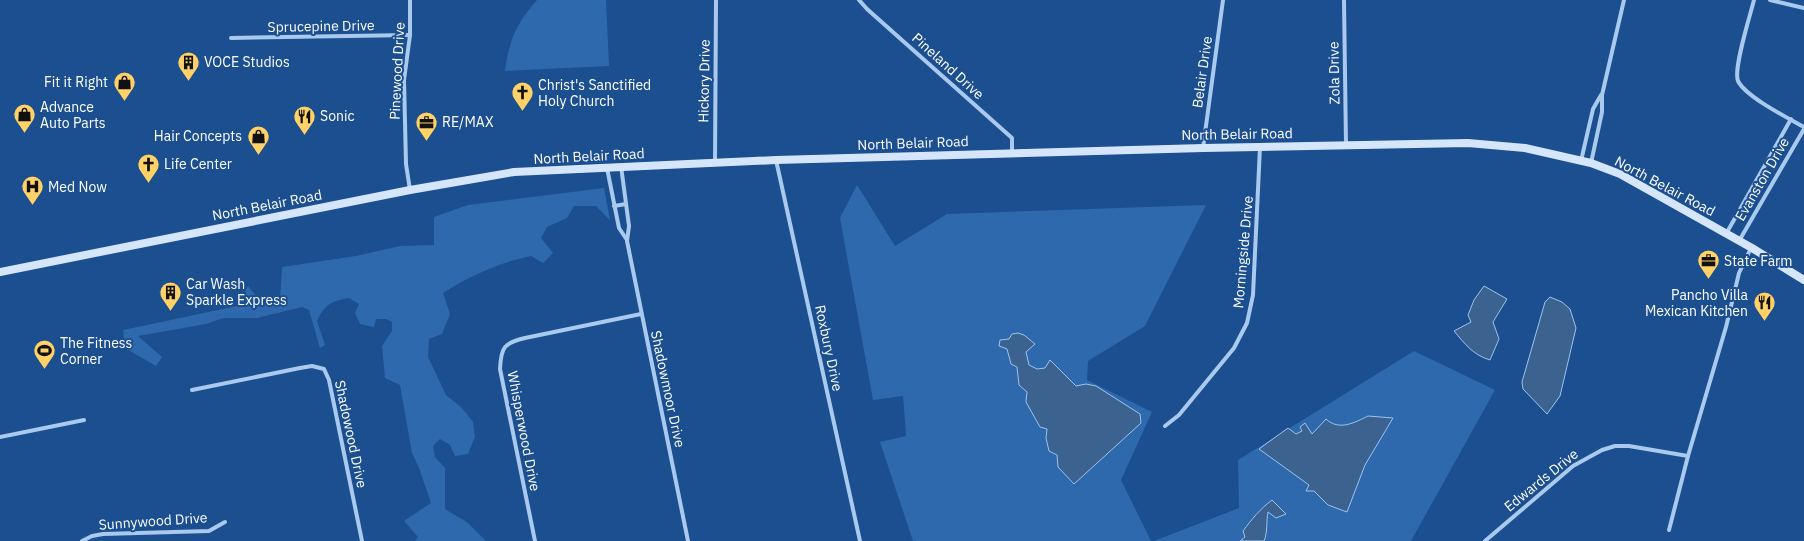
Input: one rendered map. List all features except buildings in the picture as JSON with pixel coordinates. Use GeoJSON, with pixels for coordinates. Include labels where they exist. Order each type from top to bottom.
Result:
{"type":"FeatureCollection","features":[{"type":"Feature","properties":{"kind":"main road","name":"North Belair Road"},"geometry":{"type":"LineString","coordinates":[[0,272],[410,190],[514,172],[776,160],[1202,148],[1468,143],[1525,148],[1591,163],[1620,174],[1752,248],[1804,280]]}},
{"type":"Feature","properties":{"kind":"street","name":"Pinewood Drive"},"geometry":{"type":"LineString","coordinates":[[410,0],[410,35],[404,80],[406,164],[410,190]]}},
{"type":"Feature","properties":{"kind":"street","name":"Hickory Drive"},"geometry":{"type":"LineString","coordinates":[[715,163],[716,0]]}},
{"type":"Feature","properties":{"kind":"street","name":"Pineland Drive"},"geometry":{"type":"LineString","coordinates":[[860,0],[867,9],[1012,138],[1012,153]]}},
{"type":"Feature","properties":{"kind":"street","name":"Belair Drive"},"geometry":{"type":"LineString","coordinates":[[1202,148],[1222,0]]}},
{"type":"Feature","properties":{"kind":"street","name":"Zola Drive"},"geometry":{"type":"LineString","coordinates":[[1344,0],[1346,145]]}},
{"type":"Feature","properties":{"kind":"street"},"geometry":{"type":"LineString","coordinates":[[1591,163],[1602,112],[1602,95],[1624,0]]}},
{"type":"Feature","properties":{"kind":"street"},"geometry":{"type":"LineString","coordinates":[[1754,0],[1737,69],[1738,80],[1745,91],[1791,120]]}},
{"type":"Feature","properties":{"kind":"street"},"geometry":{"type":"LineString","coordinates":[[1770,0],[1804,8]]}},
{"type":"Feature","properties":{"kind":"street","name":"Sprucepine Drive"},"geometry":{"type":"LineString","coordinates":[[231,38],[410,35]]}},
{"type":"Feature","properties":{"kind":"street"},"geometry":{"type":"LineString","coordinates":[[1581,161],[1593,109],[1602,95]]}},
{"type":"Feature","properties":{"kind":"street","name":"Evanston Drive"},"geometry":{"type":"LineString","coordinates":[[1726,234],[1791,120],[1804,128],[1739,241]]}},
{"type":"Feature","properties":{"kind":"street","name":"Morningside Drive"},"geometry":{"type":"LineString","coordinates":[[1165,426],[1179,415],[1234,348],[1247,323],[1253,295],[1260,147]]}},
{"type":"Feature","properties":{"kind":"street","name":"Roxbury Drive"},"geometry":{"type":"LineString","coordinates":[[776,160],[860,541]]}},
{"type":"Feature","properties":{"kind":"street","name":"Shadowmoor Drive"},"geometry":{"type":"LineString","coordinates":[[621,166],[629,226],[627,241],[688,541]]}},
{"type":"Feature","properties":{"kind":"street","name":"Shadowmoor Drive"},"geometry":{"type":"LineString","coordinates":[[606,168],[619,228],[627,241]]}},
{"type":"Feature","properties":{"kind":"street"},"geometry":{"type":"LineString","coordinates":[[614,206],[626,204]]}},
{"type":"Feature","properties":{"kind":"street"},"geometry":{"type":"LineString","coordinates":[[1669,530],[1688,456],[1726,327],[1739,273],[1752,248]]}},
{"type":"Feature","properties":{"kind":"street","name":"Whisperwood Drive"},"geometry":{"type":"LineString","coordinates":[[535,541],[500,368],[501,356],[505,346],[514,341],[525,338],[641,314]]}},
{"type":"Feature","properties":{"kind":"street","name":"Shadowood Drive"},"geometry":{"type":"LineString","coordinates":[[192,390],[312,366],[324,369],[329,380],[362,541]]}},
{"type":"Feature","properties":{"kind":"street"},"geometry":{"type":"LineString","coordinates":[[0,437],[84,420]]}},
{"type":"Feature","properties":{"kind":"street","name":"Edwards Drive"},"geometry":{"type":"LineString","coordinates":[[1485,541],[1573,466],[1602,450],[1615,446],[1629,446],[1688,456]]}},
{"type":"Feature","properties":{"kind":"street","name":"Sunnywood Drive"},"geometry":{"type":"LineString","coordinates":[[82,541],[92,536],[103,534],[209,531],[225,522]]}},
{"type":"Feature","properties":{"kind":"shaded area"},"geometry":{"type":"Polygon","coordinates":[[[537,0],[606,0],[609,66],[505,71],[511,41],[524,17],[537,0]]]}},
{"type":"Feature","properties":{"kind":"shaded area"},"geometry":{"type":"Polygon","coordinates":[[[857,185],[895,246],[947,214],[1206,205],[1145,326],[1088,361],[1087,380],[1152,412],[1121,480],[1151,541],[913,541],[880,442],[906,436],[903,396],[873,400],[840,218],[857,185]]]}},
{"type":"Feature","properties":{"kind":"shaded area"},"geometry":{"type":"Polygon","coordinates":[[[604,188],[610,220],[596,206],[574,206],[567,218],[547,227],[541,238],[553,253],[543,263],[531,256],[508,262],[475,275],[443,293],[450,314],[442,334],[429,339],[428,357],[446,395],[462,408],[473,422],[475,437],[468,454],[455,456],[450,445],[440,439],[433,446],[435,457],[445,468],[445,509],[468,523],[486,541],[415,541],[418,537],[404,521],[431,503],[419,468],[412,453],[400,385],[385,378],[382,346],[392,331],[392,322],[386,319],[376,319],[374,327],[360,324],[355,313],[359,304],[349,298],[338,300],[330,304],[320,315],[317,321],[325,345],[320,348],[309,310],[302,307],[257,318],[223,318],[206,324],[138,336],[162,357],[156,366],[125,348],[123,330],[237,306],[248,286],[259,299],[280,301],[282,267],[356,256],[400,246],[434,245],[434,217],[468,205],[604,188]]]}},
{"type":"Feature","properties":{"kind":"shaded area"},"geometry":{"type":"Polygon","coordinates":[[[1484,286],[1507,299],[1493,322],[1499,339],[1490,360],[1474,352],[1454,331],[1471,322],[1468,315],[1474,300],[1484,286]]]}},
{"type":"Feature","properties":{"kind":"shaded area"},"geometry":{"type":"Polygon","coordinates":[[[1550,297],[1562,302],[1570,309],[1576,328],[1560,396],[1547,414],[1523,389],[1522,382],[1545,302],[1550,297]]]}},
{"type":"Feature","properties":{"kind":"shaded area"},"geometry":{"type":"Polygon","coordinates":[[[1018,333],[1024,335],[1035,344],[1026,352],[1029,365],[1037,369],[1045,368],[1050,360],[1076,386],[1086,384],[1096,386],[1140,414],[1141,423],[1074,484],[1058,467],[1057,455],[1049,451],[1046,438],[1047,429],[1040,427],[1026,402],[1027,392],[1019,385],[1017,367],[1011,364],[1007,349],[999,346],[1000,340],[1009,339],[1012,334],[1018,333]]]}},
{"type":"Feature","properties":{"kind":"shaded area"},"geometry":{"type":"Polygon","coordinates":[[[1414,351],[1495,390],[1411,541],[1154,541],[1239,508],[1238,460],[1414,351]]]}},
{"type":"Feature","properties":{"kind":"shaded area"},"geometry":{"type":"Polygon","coordinates":[[[1368,416],[1393,418],[1365,465],[1347,512],[1328,505],[1314,491],[1306,491],[1309,485],[1259,449],[1288,428],[1296,434],[1302,431],[1300,427],[1305,423],[1312,434],[1326,419],[1336,425],[1347,425],[1368,416]]]}},
{"type":"Feature","properties":{"kind":"shaded area"},"geometry":{"type":"Polygon","coordinates":[[[1272,500],[1286,514],[1276,518],[1268,512],[1264,541],[1240,541],[1245,537],[1243,531],[1250,522],[1272,500]]]}},
{"type":"Feature","properties":{"kind":"place","name":"VOCE Studios"},"geometry":{"type":"Point","coordinates":[188,82]}},
{"type":"Feature","properties":{"kind":"place","name":"Fit it Right"},"geometry":{"type":"Point","coordinates":[124,102]}},
{"type":"Feature","properties":{"kind":"place","name":"Christ's Sanctified Holy Church"},"geometry":{"type":"Point","coordinates":[522,112]}},
{"type":"Feature","properties":{"kind":"place","name":"Advance Auto Parts"},"geometry":{"type":"Point","coordinates":[24,134]}},
{"type":"Feature","properties":{"kind":"place","name":"Sonic"},"geometry":{"type":"Point","coordinates":[305,136]}},
{"type":"Feature","properties":{"kind":"place","name":"RE/MAX"},"geometry":{"type":"Point","coordinates":[427,142]}},
{"type":"Feature","properties":{"kind":"place","name":"Hair Concepts"},"geometry":{"type":"Point","coordinates":[258,156]}},
{"type":"Feature","properties":{"kind":"place","name":"Life Center"},"geometry":{"type":"Point","coordinates":[149,184]}},
{"type":"Feature","properties":{"kind":"place","name":"Med Now"},"geometry":{"type":"Point","coordinates":[32,206]}},
{"type":"Feature","properties":{"kind":"place","name":"State Farm"},"geometry":{"type":"Point","coordinates":[1709,280]}},
{"type":"Feature","properties":{"kind":"place","name":"Car Wash Sparkle Express"},"geometry":{"type":"Point","coordinates":[171,312]}},
{"type":"Feature","properties":{"kind":"place","name":"Pancho Villa Mexican Kitchen"},"geometry":{"type":"Point","coordinates":[1764,322]}},
{"type":"Feature","properties":{"kind":"place","name":"The Fitness Corner"},"geometry":{"type":"Point","coordinates":[44,370]}}]}
